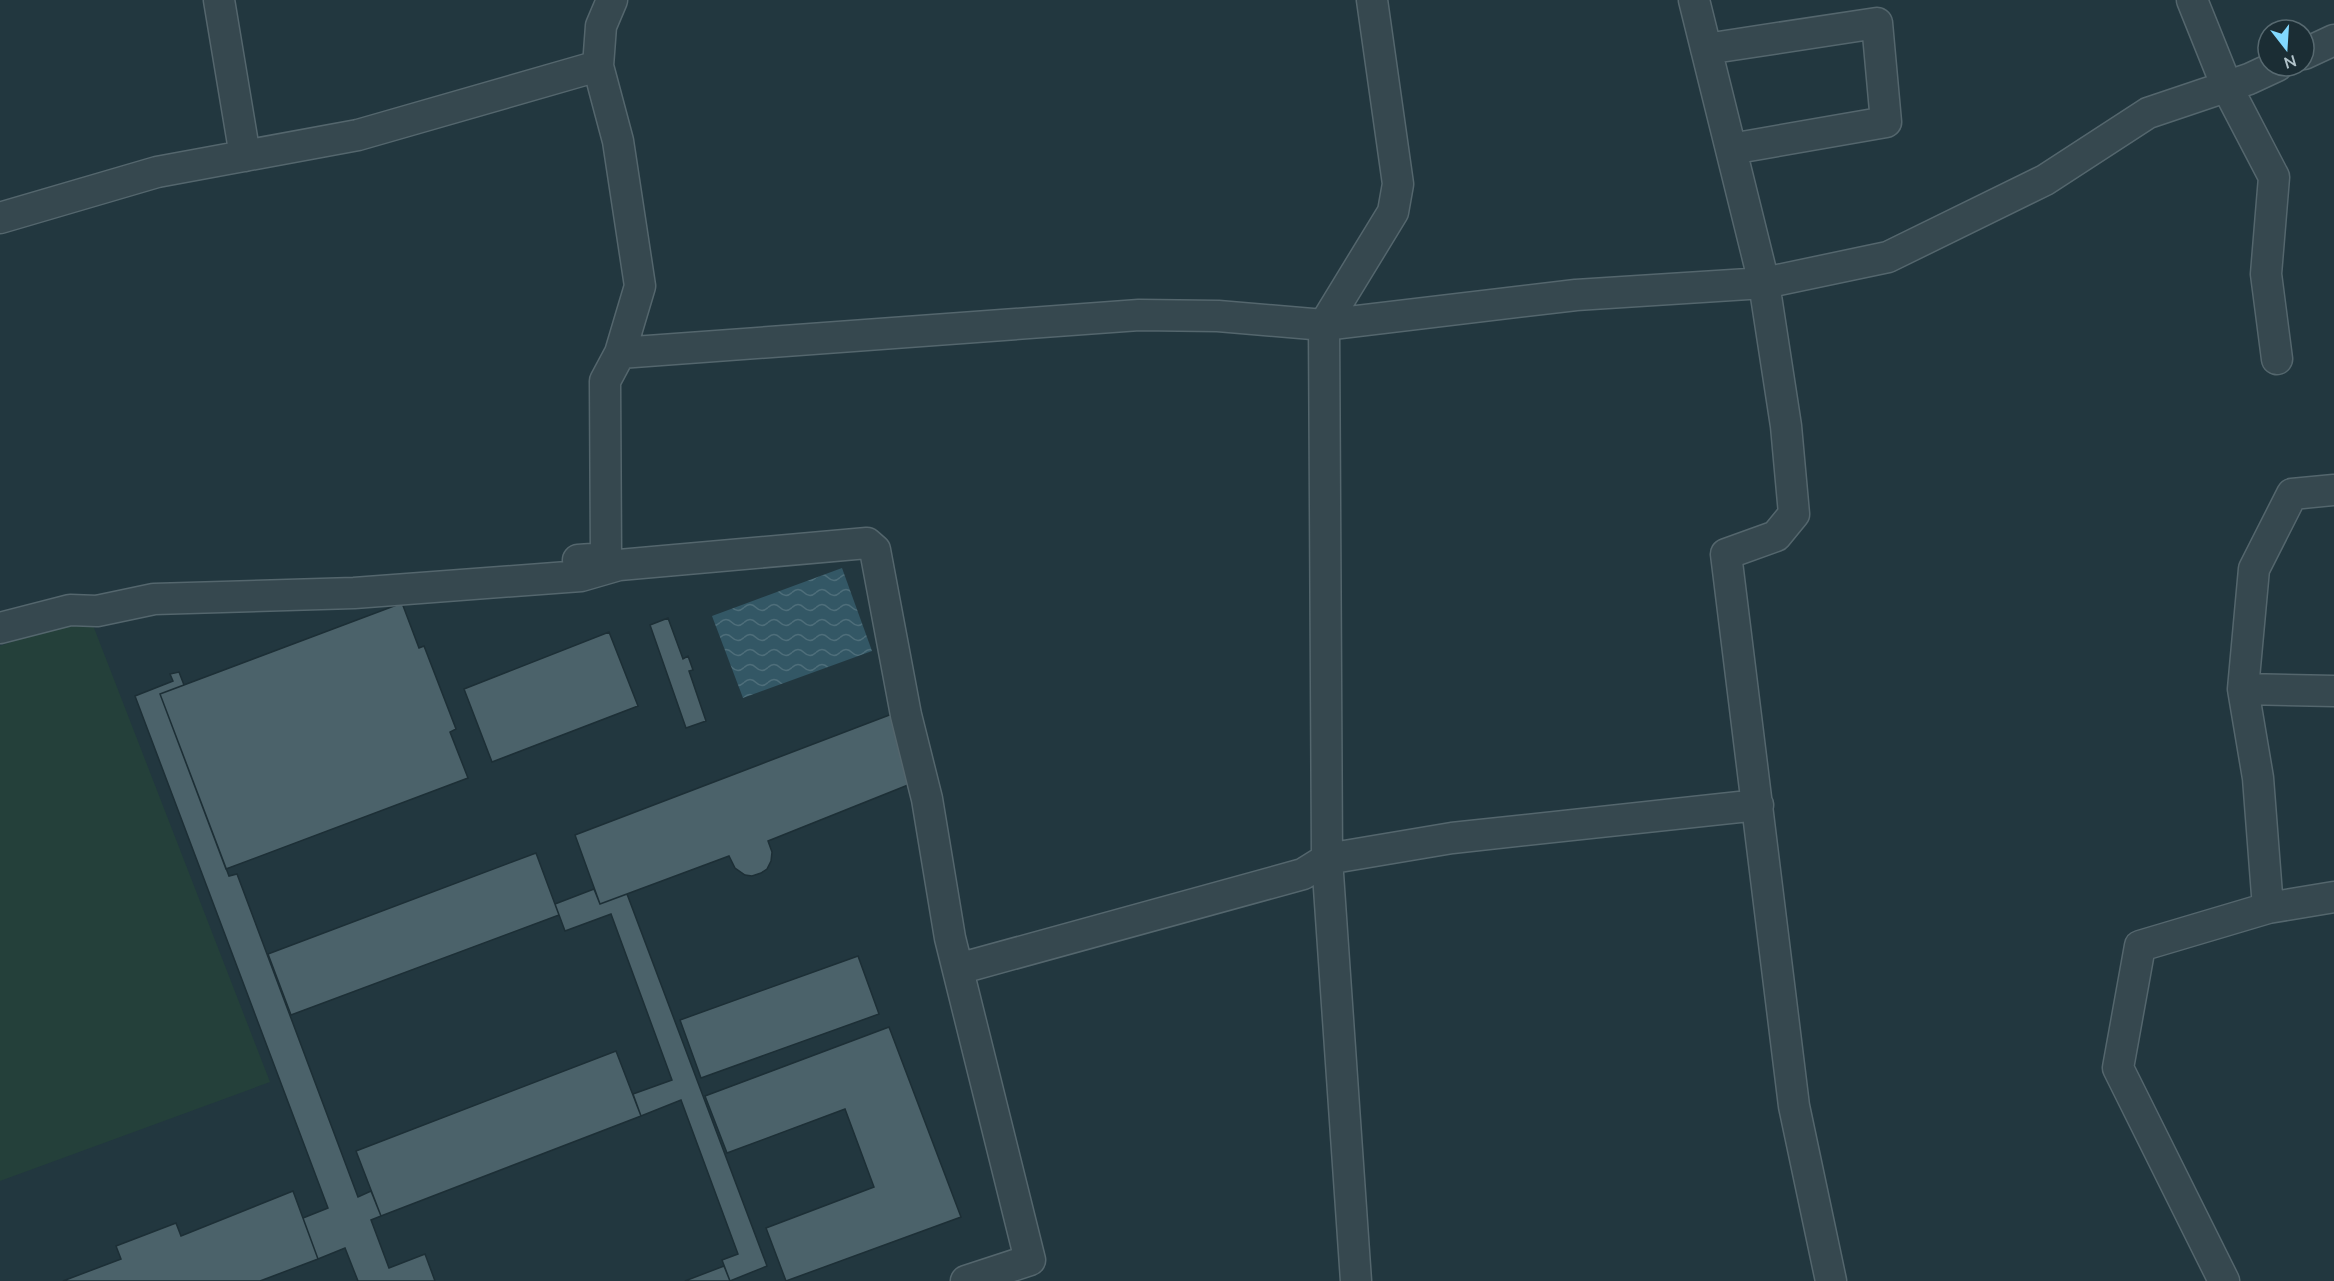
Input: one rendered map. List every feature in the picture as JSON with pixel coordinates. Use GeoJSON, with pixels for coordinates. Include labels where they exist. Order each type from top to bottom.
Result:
{"type":"FeatureCollection","features":[{"type":"Feature","properties":{"kind":"street"},"geometry":{"type":"LineString","coordinates":[[219,0],[245,156]]}},
{"type":"Feature","properties":{"kind":"street"},"geometry":{"type":"LineString","coordinates":[[0,620],[72,601],[103,600],[163,586],[606,558],[605,381],[620,353],[640,286],[618,141],[598,66],[601,26],[612,0]]}},
{"type":"Feature","properties":{"kind":"street"},"geometry":{"type":"LineString","coordinates":[[1356,1281],[1327,859],[1324,325],[1393,212],[1398,184],[1372,0]]}},
{"type":"Feature","properties":{"kind":"street"},"geometry":{"type":"LineString","coordinates":[[1694,0],[1764,283],[1786,426],[1794,514],[1776,536],[1726,554],[1794,1106],[1831,1281]]}},
{"type":"Feature","properties":{"kind":"street"},"geometry":{"type":"LineString","coordinates":[[2192,0],[2227,87],[2274,177],[2266,274],[2277,359]]}},
{"type":"Feature","properties":{"kind":"street"},"geometry":{"type":"LineString","coordinates":[[1706,49],[1877,23],[1886,122],[1731,149]]}},
{"type":"Feature","properties":{"kind":"street"},"geometry":{"type":"LineString","coordinates":[[2316,48],[2334,40]]}},
{"type":"Feature","properties":{"kind":"street"},"geometry":{"type":"LineString","coordinates":[[0,218],[157,172],[358,135],[598,66]]}},
{"type":"Feature","properties":{"kind":"street"},"geometry":{"type":"LineString","coordinates":[[620,353],[1139,315],[1218,316],[1324,325],[1576,295],[1764,283],[1888,257],[2045,180],[2148,113],[2227,87],[2256,75]]}},
{"type":"Feature","properties":{"kind":"street"},"geometry":{"type":"LineString","coordinates":[[2268,908],[2258,778],[2243,689],[2254,569],[2292,494],[2334,490]]}},
{"type":"Feature","properties":{"kind":"street"},"geometry":{"type":"LineString","coordinates":[[0,628],[70,610],[97,611],[154,599],[354,593],[581,576],[619,565],[867,543],[875,550],[906,715],[927,799],[950,938],[1030,1260],[966,1281]]}},
{"type":"Feature","properties":{"kind":"street"},"geometry":{"type":"LineString","coordinates":[[2243,689],[2334,691]]}},
{"type":"Feature","properties":{"kind":"street"},"geometry":{"type":"LineString","coordinates":[[958,969],[1303,874],[1327,859],[1452,838],[1758,805]]}},
{"type":"Feature","properties":{"kind":"street"},"geometry":{"type":"LineString","coordinates":[[2224,1281],[2118,1068],[2140,946],[2268,908],[2334,897]]}},
{"type":"Feature","properties":{"kind":"green space"},"geometry":{"type":"Polygon","coordinates":[[[89,615],[270,1082],[0,1181],[0,646],[89,615]]]}},
{"type":"Feature","properties":{"kind":"water"},"geometry":{"type":"Polygon","coordinates":[[[842,568],[872,651],[743,698],[712,616],[842,568]]]}},
{"type":"Feature","properties":{"kind":"building"},"geometry":{"type":"Polygon","coordinates":[[[402,603],[419,648],[424,646],[456,729],[450,732],[468,778],[226,869],[160,694],[402,603]]]}},
{"type":"Feature","properties":{"kind":"building"},"geometry":{"type":"Polygon","coordinates":[[[668,618],[683,659],[688,656],[693,670],[689,671],[706,721],[686,728],[650,625],[668,618]]]}},
{"type":"Feature","properties":{"kind":"building"},"geometry":{"type":"Polygon","coordinates":[[[609,632],[638,706],[492,762],[464,689],[609,632]]]}},
{"type":"Feature","properties":{"kind":"building"},"geometry":{"type":"Polygon","coordinates":[[[179,672],[184,685],[160,694],[229,876],[237,874],[358,1197],[371,1191],[381,1216],[371,1220],[389,1268],[425,1254],[435,1281],[358,1281],[345,1248],[318,1259],[303,1218],[328,1208],[135,696],[173,681],[170,674],[179,672]]]}},
{"type":"Feature","properties":{"kind":"building"},"geometry":{"type":"Polygon","coordinates":[[[892,714],[918,781],[768,841],[772,852],[771,861],[767,869],[761,873],[752,876],[745,875],[735,868],[729,856],[600,904],[575,835],[892,714]]]}},
{"type":"Feature","properties":{"kind":"building"},"geometry":{"type":"Polygon","coordinates":[[[536,853],[559,915],[291,1015],[268,954],[536,853]]]}},
{"type":"Feature","properties":{"kind":"building"},"geometry":{"type":"Polygon","coordinates":[[[594,889],[600,904],[627,894],[767,1266],[730,1281],[722,1260],[738,1254],[681,1100],[641,1116],[633,1094],[672,1080],[611,914],[565,931],[555,904],[594,889]]]}},
{"type":"Feature","properties":{"kind":"building"},"geometry":{"type":"Polygon","coordinates":[[[858,956],[879,1014],[701,1078],[680,1020],[858,956]]]}},
{"type":"Feature","properties":{"kind":"building"},"geometry":{"type":"Polygon","coordinates":[[[889,1027],[961,1217],[786,1281],[766,1228],[874,1187],[845,1109],[727,1153],[705,1096],[889,1027]]]}},
{"type":"Feature","properties":{"kind":"building"},"geometry":{"type":"Polygon","coordinates":[[[616,1051],[641,1116],[381,1216],[356,1151],[616,1051]]]}},
{"type":"Feature","properties":{"kind":"building"},"geometry":{"type":"Polygon","coordinates":[[[293,1191],[318,1259],[260,1281],[63,1281],[121,1259],[116,1246],[176,1223],[181,1236],[293,1191]]]}},
{"type":"Feature","properties":{"kind":"building"},"geometry":{"type":"Polygon","coordinates":[[[724,1266],[730,1281],[685,1281],[724,1266]]]}}]}
